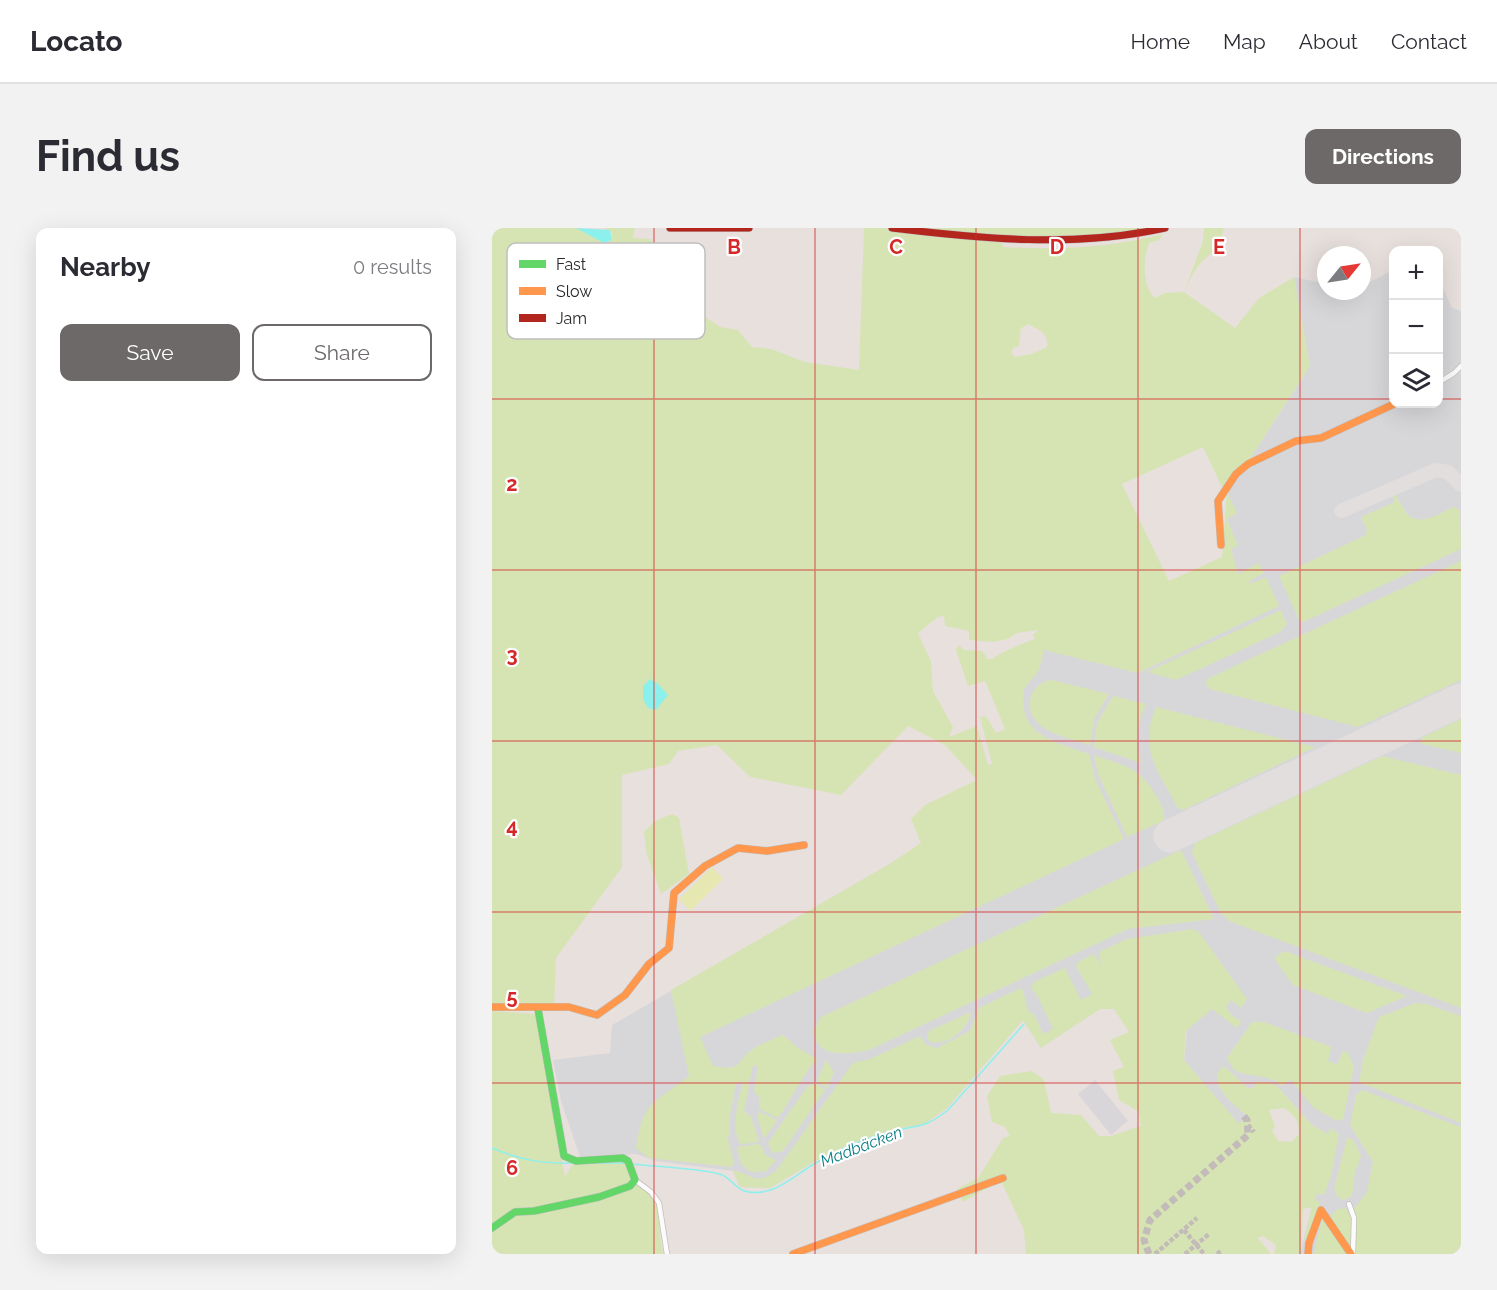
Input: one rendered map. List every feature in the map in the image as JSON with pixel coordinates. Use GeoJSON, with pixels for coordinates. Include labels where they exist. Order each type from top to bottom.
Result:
{"type":"FeatureCollection","features":[{"type":"Feature","properties":{"kind":"street"},"geometry":{"type":"LineString","coordinates":[[670,228],[749,228]]}},
{"type":"Feature","properties":{"kind":"street"},"geometry":{"type":"LineString","coordinates":[[892,228],[991,241],[1050,243],[1120,238],[1165,228]]}},
{"type":"Feature","properties":{"kind":"street"},"geometry":{"type":"LineString","coordinates":[[1443,380],[1454,374],[1461,366]]}},
{"type":"Feature","properties":{"kind":"street"},"geometry":{"type":"LineString","coordinates":[[1221,546],[1218,501],[1220,494],[1228,488],[1239,470],[1296,441],[1318,439],[1389,406]]}},
{"type":"Feature","properties":{"kind":"street"},"geometry":{"type":"LineString","coordinates":[[492,1006],[538,1009],[569,1007],[594,1015],[604,1011],[624,995],[649,964],[669,948],[674,894],[705,866],[738,848],[767,851],[804,845]]}},
{"type":"Feature","properties":{"kind":"street"},"geometry":{"type":"LineString","coordinates":[[538,1009],[564,1156],[576,1161],[623,1158],[628,1161],[635,1180],[651,1192],[659,1203],[667,1254]]}},
{"type":"Feature","properties":{"kind":"street"},"geometry":{"type":"LineString","coordinates":[[793,1254],[1003,1179]]}},
{"type":"Feature","properties":{"kind":"street"},"geometry":{"type":"LineString","coordinates":[[492,1228],[515,1212],[534,1211],[599,1197],[630,1186],[635,1180]]}},
{"type":"Feature","properties":{"kind":"street"},"geometry":{"type":"LineString","coordinates":[[1349,1204],[1354,1218],[1352,1254]]}},
{"type":"Feature","properties":{"kind":"street"},"geometry":{"type":"LineString","coordinates":[[1308,1254],[1309,1243],[1322,1210],[1352,1254]]}},
{"type":"Feature","properties":{"kind":"shaded area"},"geometry":{"type":"Polygon","coordinates":[[[1389,272],[1389,408],[1443,408],[1443,289],[1452,308],[1461,311],[1461,1254],[1300,1254],[1312,1206],[1312,1125],[1276,1085],[1248,1088],[1240,1084],[1227,1097],[1247,1116],[1239,1125],[1184,1060],[1193,971],[1099,1009],[1041,1048],[1023,1020],[947,1108],[924,1124],[895,1129],[848,1145],[817,1160],[770,1188],[740,1187],[733,1171],[656,1161],[636,1154],[580,1157],[561,1101],[553,1060],[610,1053],[612,1025],[888,865],[1032,774],[1005,690],[1038,639],[1224,598],[1229,491],[1310,366],[1294,277],[1317,282],[1317,300],[1371,300],[1371,281],[1389,272]]]}},
{"type":"Feature","properties":{"kind":"shaded area"},"geometry":{"type":"Polygon","coordinates":[[[1095,1080],[1128,1121],[1111,1135],[1078,1094],[1095,1080]]]}},
{"type":"Feature","properties":{"kind":"green space"},"geometry":{"type":"Polygon","coordinates":[[[492,228],[576,228],[606,243],[507,243],[507,339],[705,339],[705,317],[720,327],[738,330],[752,347],[771,349],[805,362],[859,370],[864,228],[1150,228],[1073,240],[1001,238],[1003,247],[1064,248],[1104,245],[1163,234],[1159,240],[1149,243],[1147,249],[1145,272],[1151,293],[1155,298],[1165,293],[1184,292],[1235,328],[1259,298],[1294,277],[1310,366],[1229,491],[1227,484],[1222,487],[1203,447],[1122,484],[1169,581],[1222,557],[1227,492],[1237,513],[1227,519],[1238,546],[1231,549],[1238,574],[1259,563],[1264,573],[1249,581],[1250,584],[1266,577],[1279,606],[1138,673],[1044,650],[1039,670],[1024,689],[1023,705],[1032,727],[1051,740],[1089,754],[1095,779],[1124,839],[700,1037],[713,1066],[734,1067],[753,1049],[783,1035],[798,1048],[817,1059],[778,1118],[759,1109],[759,1097],[754,1091],[758,1066],[753,1065],[749,1083],[736,1083],[730,1115],[730,1136],[727,1136],[734,1163],[731,1167],[649,1158],[636,1148],[647,1111],[652,1104],[689,1076],[671,990],[888,865],[921,843],[911,819],[925,805],[977,780],[945,745],[908,726],[841,795],[750,777],[717,745],[678,751],[669,764],[622,775],[622,867],[556,958],[554,1007],[492,1004],[492,228]],[[1029,324],[1021,328],[1019,346],[1013,348],[1011,353],[1015,357],[1032,354],[1047,347],[1047,338],[1029,324]],[[944,616],[938,617],[918,633],[931,662],[933,691],[953,727],[949,737],[977,726],[988,765],[992,764],[980,717],[986,716],[996,733],[1005,729],[985,681],[968,686],[956,650],[959,645],[964,650],[982,651],[988,659],[993,659],[1035,639],[1033,635],[1039,630],[1017,633],[1008,639],[992,642],[969,640],[969,631],[945,626],[944,616]]]}},
{"type":"Feature","properties":{"kind":"green space"},"geometry":{"type":"Polygon","coordinates":[[[604,228],[635,228],[633,238],[650,239],[655,243],[606,243],[612,240],[612,232],[604,228]]]}},
{"type":"Feature","properties":{"kind":"green space"},"geometry":{"type":"Polygon","coordinates":[[[1204,228],[1224,228],[1218,250],[1201,262],[1184,292],[1203,241],[1204,228]]]}},
{"type":"Feature","properties":{"kind":"green space"},"geometry":{"type":"Polygon","coordinates":[[[1394,494],[1405,511],[1415,519],[1428,518],[1453,507],[1460,510],[1461,549],[1303,622],[1299,620],[1279,576],[1366,535],[1367,530],[1361,517],[1395,502],[1392,495],[1394,494]]]}},
{"type":"Feature","properties":{"kind":"green space"},"geometry":{"type":"Polygon","coordinates":[[[1461,561],[1461,680],[1358,727],[1210,689],[1206,684],[1207,679],[1461,561]]]}},
{"type":"Feature","properties":{"kind":"green space"},"geometry":{"type":"Polygon","coordinates":[[[1281,610],[1287,624],[1280,632],[1176,680],[1147,672],[1281,610]]]}},
{"type":"Feature","properties":{"kind":"green space"},"geometry":{"type":"Polygon","coordinates":[[[1052,680],[1109,694],[1094,719],[1090,745],[1049,731],[1033,717],[1030,708],[1032,693],[1039,685],[1052,680]]]}},
{"type":"Feature","properties":{"kind":"green space"},"geometry":{"type":"Polygon","coordinates":[[[1113,696],[1146,704],[1137,733],[1137,747],[1141,763],[1094,747],[1097,723],[1113,696]]]}},
{"type":"Feature","properties":{"kind":"green space"},"geometry":{"type":"Polygon","coordinates":[[[1156,707],[1315,747],[1183,810],[1178,808],[1158,771],[1150,748],[1151,722],[1156,707]]]}},
{"type":"Feature","properties":{"kind":"green space"},"geometry":{"type":"Polygon","coordinates":[[[1461,719],[1461,753],[1422,744],[1421,738],[1461,719]]]}},
{"type":"Feature","properties":{"kind":"green space"},"geometry":{"type":"Polygon","coordinates":[[[1094,755],[1132,769],[1139,774],[1152,789],[1162,807],[1163,821],[1127,837],[1098,774],[1094,755]]]}},
{"type":"Feature","properties":{"kind":"green space"},"geometry":{"type":"Polygon","coordinates":[[[1382,756],[1461,775],[1461,1008],[1229,921],[1221,913],[1192,853],[1195,843],[1382,756]]]}},
{"type":"Feature","properties":{"kind":"green space"},"geometry":{"type":"Polygon","coordinates":[[[672,814],[679,818],[689,874],[661,894],[647,855],[644,832],[655,821],[672,814]]]}},
{"type":"Feature","properties":{"kind":"green space"},"geometry":{"type":"Polygon","coordinates":[[[1181,850],[1214,919],[1128,929],[869,1050],[834,1053],[820,1046],[816,1040],[814,1030],[821,1017],[1181,850]]]}},
{"type":"Feature","properties":{"kind":"green space"},"geometry":{"type":"Polygon","coordinates":[[[712,867],[723,879],[690,911],[679,899],[712,867]]]}},
{"type":"Feature","properties":{"kind":"green space"},"geometry":{"type":"Polygon","coordinates":[[[1192,929],[1199,932],[1247,999],[1241,1008],[1231,1000],[1226,1007],[1231,1015],[1241,1021],[1237,1028],[1212,1009],[1186,1031],[1184,1060],[1239,1124],[1247,1116],[1226,1097],[1217,1079],[1218,1072],[1224,1066],[1248,1088],[1254,1088],[1256,1082],[1269,1082],[1276,1085],[1312,1125],[1328,1134],[1330,1128],[1339,1134],[1331,1176],[1324,1195],[1317,1193],[1315,1199],[1320,1203],[1306,1240],[1304,1239],[1312,1207],[1303,1209],[1301,1254],[1274,1254],[1276,1245],[1263,1236],[1258,1238],[1271,1254],[1026,1254],[1024,1230],[1002,1183],[987,1188],[963,1202],[957,1189],[978,1178],[1003,1138],[1010,1136],[1005,1127],[992,1122],[987,1096],[1000,1076],[1032,1071],[1044,1080],[1051,1113],[1081,1115],[1099,1136],[1111,1136],[1141,1126],[1138,1111],[1119,1100],[1113,1071],[1124,1067],[1110,1040],[1129,1032],[1114,1009],[1100,1009],[1041,1048],[1023,1020],[947,1108],[924,1124],[895,1129],[848,1145],[817,1160],[770,1188],[740,1187],[733,1171],[757,1179],[776,1171],[853,1063],[870,1059],[920,1036],[926,1045],[937,1048],[970,1031],[979,1008],[1021,988],[1029,1012],[1034,1014],[1043,1034],[1053,1029],[1031,987],[1034,982],[1065,968],[1081,1000],[1092,994],[1076,966],[1078,962],[1094,954],[1101,965],[1099,952],[1127,939],[1192,929]],[[1284,1108],[1269,1110],[1275,1127],[1272,1130],[1278,1141],[1291,1142],[1299,1134],[1298,1125],[1294,1116],[1284,1108]]]}},
{"type":"Feature","properties":{"kind":"green space"},"geometry":{"type":"Polygon","coordinates":[[[1284,951],[1407,996],[1367,1013],[1293,985],[1274,958],[1284,951]]]}},
{"type":"Feature","properties":{"kind":"green space"},"geometry":{"type":"Polygon","coordinates":[[[1416,1003],[1426,1004],[1461,1016],[1461,1123],[1359,1082],[1363,1060],[1379,1017],[1416,1003]]]}},
{"type":"Feature","properties":{"kind":"green space"},"geometry":{"type":"Polygon","coordinates":[[[492,1011],[535,1014],[565,1177],[572,1165],[626,1162],[633,1183],[645,1189],[656,1205],[664,1254],[492,1254],[492,1011]]]}},
{"type":"Feature","properties":{"kind":"green space"},"geometry":{"type":"Polygon","coordinates":[[[971,1012],[962,1030],[951,1039],[937,1043],[930,1042],[927,1038],[929,1031],[971,1012]]]}},
{"type":"Feature","properties":{"kind":"green space"},"geometry":{"type":"Polygon","coordinates":[[[1252,1022],[1264,1022],[1332,1047],[1328,1060],[1337,1065],[1343,1051],[1348,1053],[1354,1067],[1343,1119],[1337,1121],[1313,1107],[1291,1080],[1282,1086],[1265,1077],[1234,1070],[1227,1058],[1252,1022]]]}},
{"type":"Feature","properties":{"kind":"green space"},"geometry":{"type":"Polygon","coordinates":[[[826,1060],[834,1072],[827,1088],[817,1081],[826,1060]]]}},
{"type":"Feature","properties":{"kind":"green space"},"geometry":{"type":"Polygon","coordinates":[[[743,1083],[749,1085],[744,1111],[751,1117],[759,1142],[740,1144],[735,1130],[737,1105],[743,1083]]]}},
{"type":"Feature","properties":{"kind":"green space"},"geometry":{"type":"Polygon","coordinates":[[[816,1083],[825,1090],[783,1151],[772,1153],[768,1143],[807,1087],[816,1083]]]}},
{"type":"Feature","properties":{"kind":"green space"},"geometry":{"type":"Polygon","coordinates":[[[1362,1090],[1461,1127],[1461,1254],[1354,1254],[1354,1209],[1367,1192],[1373,1162],[1350,1125],[1356,1095],[1362,1090]]]}},
{"type":"Feature","properties":{"kind":"green space"},"geometry":{"type":"Polygon","coordinates":[[[759,1112],[777,1120],[764,1139],[757,1116],[759,1112]]]}},
{"type":"Feature","properties":{"kind":"green space"},"geometry":{"type":"Polygon","coordinates":[[[1347,1138],[1353,1139],[1361,1156],[1355,1172],[1352,1196],[1343,1200],[1338,1197],[1334,1189],[1347,1138]]]}},
{"type":"Feature","properties":{"kind":"green space"},"geometry":{"type":"Polygon","coordinates":[[[760,1144],[765,1155],[776,1160],[766,1171],[751,1172],[741,1164],[737,1147],[760,1144]]]}},
{"type":"Feature","properties":{"kind":"green space"},"geometry":{"type":"Polygon","coordinates":[[[1345,1208],[1353,1217],[1352,1253],[1333,1224],[1331,1215],[1338,1209],[1345,1208]]]}},
{"type":"Feature","properties":{"kind":"green space"},"geometry":{"type":"Polygon","coordinates":[[[1322,1219],[1349,1254],[1314,1254],[1322,1219]]]}},
{"type":"Feature","properties":{"kind":"water"},"geometry":{"type":"Polygon","coordinates":[[[576,228],[610,230],[612,240],[604,243],[576,228]]]}},
{"type":"Feature","properties":{"kind":"water"},"geometry":{"type":"Polygon","coordinates":[[[650,679],[668,695],[656,710],[648,708],[643,699],[643,686],[650,679]]]}},
{"type":"Feature","properties":{"kind":"waterway","name":"Madbäcken"},"geometry":{"type":"LineString","coordinates":[[632,1164],[714,1173],[726,1177],[745,1191],[767,1191],[863,1140],[922,1125],[940,1116],[948,1110],[1024,1024]]}},
{"type":"Feature","properties":{"kind":"waterway","name":"Madbäcken"},"geometry":{"type":"LineString","coordinates":[[492,1148],[512,1156],[532,1160],[573,1163]]}},
{"type":"Feature","properties":{"kind":"waterway","name":"Madbäcken"},"geometry":{"type":"LineString","coordinates":[[593,1163],[624,1163]]}},
{"type":"Feature","properties":{"kind":"taxiway"},"geometry":{"type":"LineString","coordinates":[[1341,511],[1436,470],[1448,472],[1461,485]]}},
{"type":"Feature","properties":{"kind":"runway"},"geometry":{"type":"LineString","coordinates":[[1170,836],[1461,700]]}},
{"type":"Feature","properties":{"kind":"tunnel"},"geometry":{"type":"LineString","coordinates":[[1149,1254],[1144,1240],[1150,1220],[1248,1135],[1247,1120],[1243,1115]]}},
{"type":"Feature","properties":{"kind":"tunnel"},"geometry":{"type":"LineString","coordinates":[[1248,1125],[1254,1132]]}},
{"type":"Feature","properties":{"kind":"tunnel"},"geometry":{"type":"LineString","coordinates":[[1155,1254],[1197,1218]]}},
{"type":"Feature","properties":{"kind":"tunnel"},"geometry":{"type":"LineString","coordinates":[[1184,1230],[1204,1254]]}},
{"type":"Feature","properties":{"kind":"tunnel"},"geometry":{"type":"LineString","coordinates":[[1185,1254],[1209,1234]]}},
{"type":"Feature","properties":{"kind":"tunnel"},"geometry":{"type":"LineString","coordinates":[[1217,1254],[1222,1250]]}},
{"type":"Feature","properties":{"kind":"traffic: fast"},"geometry":{"type":"LineString","coordinates":[[492,1228],[515,1212],[534,1211],[599,1197],[630,1186],[635,1180],[628,1161],[623,1158],[576,1161],[564,1156],[538,1009]]}},
{"type":"Feature","properties":{"kind":"traffic: slow"},"geometry":{"type":"LineString","coordinates":[[1221,545],[1218,501],[1236,474],[1248,464],[1296,441],[1321,438],[1389,406]]}},
{"type":"Feature","properties":{"kind":"traffic: slow"},"geometry":{"type":"LineString","coordinates":[[492,1007],[569,1007],[597,1015],[625,995],[649,964],[669,948],[674,893],[705,866],[738,848],[767,851],[804,845]]}},
{"type":"Feature","properties":{"kind":"traffic: slow"},"geometry":{"type":"LineString","coordinates":[[793,1254],[1003,1178]]}},
{"type":"Feature","properties":{"kind":"traffic: slow"},"geometry":{"type":"LineString","coordinates":[[1308,1254],[1309,1243],[1321,1210],[1351,1254]]}},
{"type":"Feature","properties":{"kind":"traffic: jam"},"geometry":{"type":"LineString","coordinates":[[670,228],[749,228]]}},
{"type":"Feature","properties":{"kind":"traffic: jam"},"geometry":{"type":"LineString","coordinates":[[892,228],[1028,240],[1096,238],[1165,228]]}}]}
